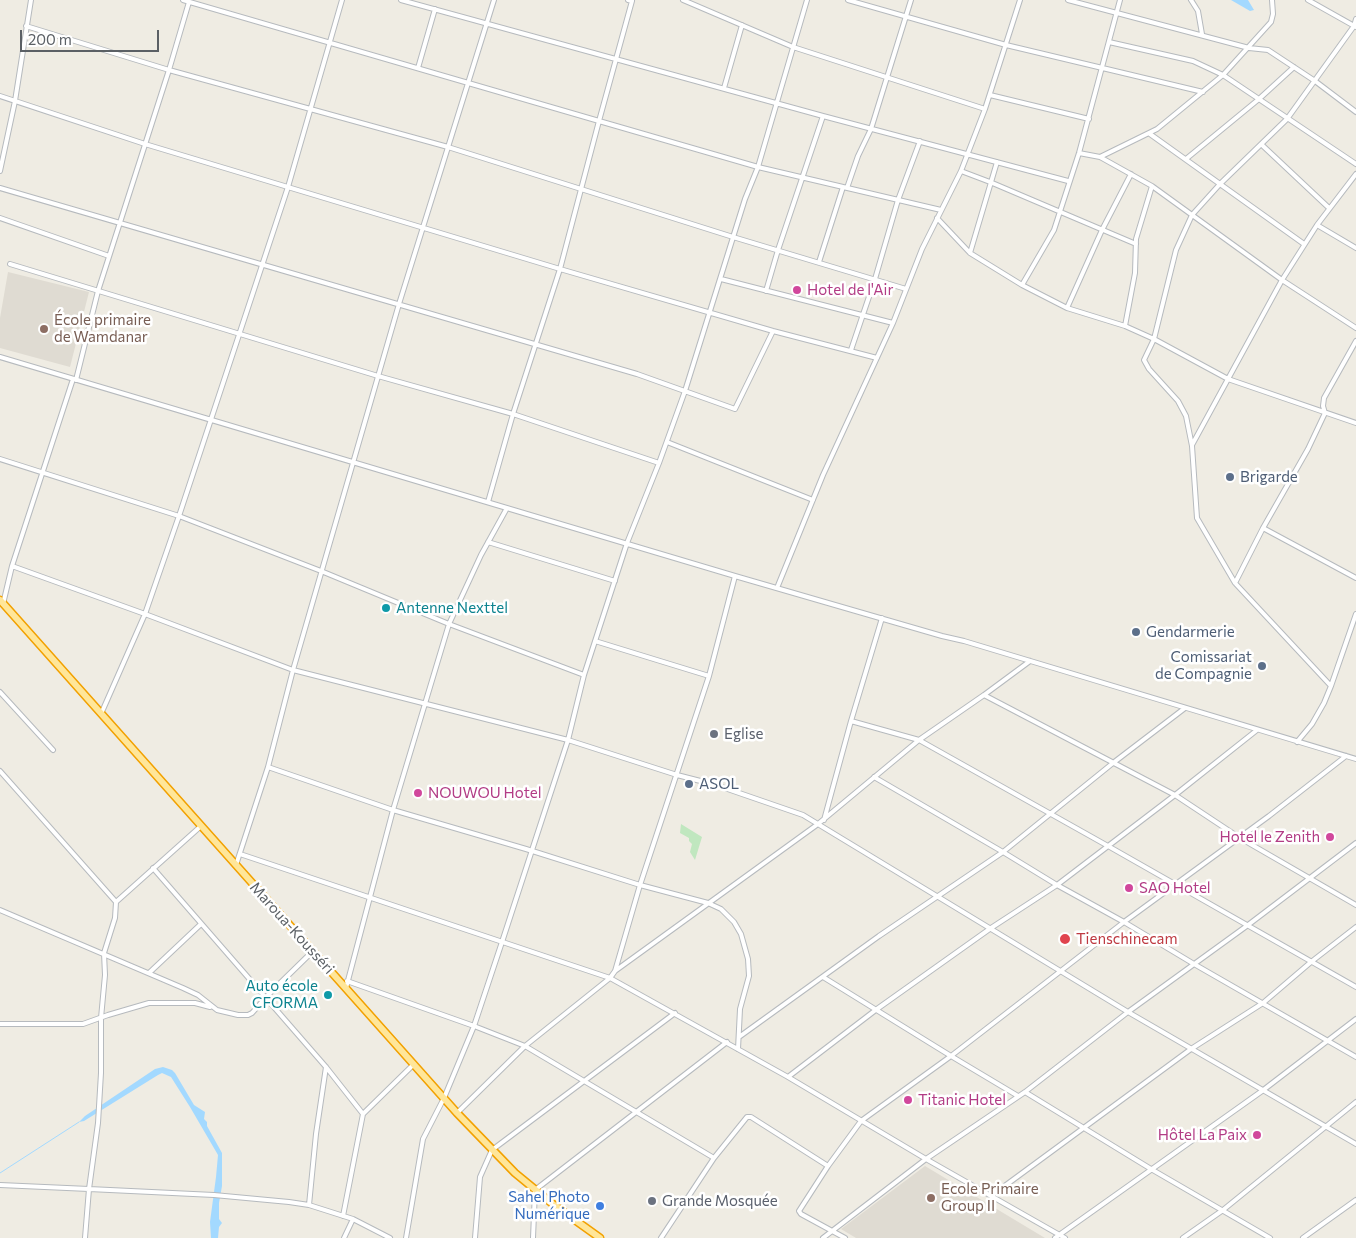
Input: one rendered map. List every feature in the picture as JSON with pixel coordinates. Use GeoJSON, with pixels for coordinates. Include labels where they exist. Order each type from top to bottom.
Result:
{"type":"FeatureCollection","features":[{"type":"Feature","properties":{"kind":"highway","name":"Maroua-Kousséri"},"geometry":{"type":"LineString","coordinates":[[1,602],[457,1113],[492,1150],[535,1190],[589,1234],[600,1238]]}},
{"type":"Feature","properties":{"kind":"street"},"geometry":{"type":"LineString","coordinates":[[0,171],[15,102],[31,0]]}},
{"type":"Feature","properties":{"kind":"street"},"geometry":{"type":"LineString","coordinates":[[184,0],[758,166],[941,210]]}},
{"type":"Feature","properties":{"kind":"street"},"geometry":{"type":"LineString","coordinates":[[102,714],[144,614],[180,516],[288,187],[342,0]]}},
{"type":"Feature","properties":{"kind":"street"},"geometry":{"type":"LineString","coordinates":[[401,0],[1068,181]]}},
{"type":"Feature","properties":{"kind":"street"},"geometry":{"type":"LineString","coordinates":[[236,865],[268,767],[292,670],[399,304],[494,0]]}},
{"type":"Feature","properties":{"kind":"street"},"geometry":{"type":"LineString","coordinates":[[488,502],[534,345],[560,269],[580,187],[632,0]]}},
{"type":"Feature","properties":{"kind":"street"},"geometry":{"type":"LineString","coordinates":[[683,0],[793,47],[985,109]]}},
{"type":"Feature","properties":{"kind":"street"},"geometry":{"type":"LineString","coordinates":[[406,1238],[423,1139],[444,1098],[474,1026],[568,740],[584,675],[627,543],[667,442],[711,313],[745,199],[758,166],[807,0]]}},
{"type":"Feature","properties":{"kind":"street"},"geometry":{"type":"LineString","coordinates":[[848,0],[1006,45],[1203,92]]}},
{"type":"Feature","properties":{"kind":"street"},"geometry":{"type":"LineString","coordinates":[[819,262],[845,188],[871,128],[911,0]]}},
{"type":"Feature","properties":{"kind":"street"},"geometry":{"type":"LineString","coordinates":[[777,588],[813,500],[893,323],[922,249],[968,155],[990,95],[1020,0]]}},
{"type":"Feature","properties":{"kind":"street"},"geometry":{"type":"LineString","coordinates":[[1068,0],[1249,48],[1268,50],[1315,81],[1356,112]]}},
{"type":"Feature","properties":{"kind":"street"},"geometry":{"type":"LineString","coordinates":[[1022,285],[1054,230],[1089,119],[1120,0]]}},
{"type":"Feature","properties":{"kind":"street"},"geometry":{"type":"LineString","coordinates":[[1190,0],[1198,11],[1202,34]]}},
{"type":"Feature","properties":{"kind":"street"},"geometry":{"type":"LineString","coordinates":[[1100,157],[1150,134],[1224,75],[1271,22],[1273,14],[1272,0]]}},
{"type":"Feature","properties":{"kind":"street"},"geometry":{"type":"LineString","coordinates":[[1308,0],[1355,27]]}},
{"type":"Feature","properties":{"kind":"street"},"geometry":{"type":"LineString","coordinates":[[1,602],[74,380],[98,291],[169,70],[189,1]]}},
{"type":"Feature","properties":{"kind":"street"},"geometry":{"type":"LineString","coordinates":[[418,68],[434,9]]}},
{"type":"Feature","properties":{"kind":"street"},"geometry":{"type":"LineString","coordinates":[[1331,686],[1235,582],[1197,518],[1192,446],[1186,416],[1178,401],[1146,365],[1144,360],[1154,339],[1166,295],[1172,261],[1192,216],[1220,184],[1287,119],[1355,27],[1356,19]]}},
{"type":"Feature","properties":{"kind":"street"},"geometry":{"type":"LineString","coordinates":[[724,88],[742,25]]}},
{"type":"Feature","properties":{"kind":"street"},"geometry":{"type":"LineString","coordinates":[[26,26],[169,70],[448,147],[580,187],[733,237],[906,288]]}},
{"type":"Feature","properties":{"kind":"street"},"geometry":{"type":"LineString","coordinates":[[1109,42],[1193,61],[1224,75],[1356,164]]}},
{"type":"Feature","properties":{"kind":"street"},"geometry":{"type":"LineString","coordinates":[[1186,159],[1259,99],[1294,67]]}},
{"type":"Feature","properties":{"kind":"street"},"geometry":{"type":"LineString","coordinates":[[990,95],[1089,119]]}},
{"type":"Feature","properties":{"kind":"street"},"geometry":{"type":"LineString","coordinates":[[0,96],[145,144],[560,269],[773,331],[877,358]]}},
{"type":"Feature","properties":{"kind":"street"},"geometry":{"type":"LineString","coordinates":[[766,291],[823,116]]}},
{"type":"Feature","properties":{"kind":"street"},"geometry":{"type":"LineString","coordinates":[[1150,134],[1304,244]]}},
{"type":"Feature","properties":{"kind":"street"},"geometry":{"type":"LineString","coordinates":[[851,350],[875,279],[898,200],[920,141]]}},
{"type":"Feature","properties":{"kind":"street"},"geometry":{"type":"LineString","coordinates":[[1262,145],[1330,208]]}},
{"type":"Feature","properties":{"kind":"street"},"geometry":{"type":"LineString","coordinates":[[1079,153],[1100,157],[1152,186],[1282,280],[1356,328]]}},
{"type":"Feature","properties":{"kind":"street"},"geometry":{"type":"LineString","coordinates":[[970,253],[997,162]]}},
{"type":"Feature","properties":{"kind":"street"},"geometry":{"type":"LineString","coordinates":[[961,171],[1059,210],[1136,244]]}},
{"type":"Feature","properties":{"kind":"street"},"geometry":{"type":"LineString","coordinates":[[1067,308],[1102,230],[1131,174]]}},
{"type":"Feature","properties":{"kind":"street"},"geometry":{"type":"LineString","coordinates":[[1192,446],[1282,280],[1317,225],[1356,174]]}},
{"type":"Feature","properties":{"kind":"street"},"geometry":{"type":"LineString","coordinates":[[1125,326],[1134,273],[1136,244],[1152,186]]}},
{"type":"Feature","properties":{"kind":"street"},"geometry":{"type":"LineString","coordinates":[[0,188],[637,374],[735,410],[773,331]]}},
{"type":"Feature","properties":{"kind":"street"},"geometry":{"type":"LineString","coordinates":[[0,218],[109,256]]}},
{"type":"Feature","properties":{"kind":"street"},"geometry":{"type":"LineString","coordinates":[[937,218],[970,253],[1022,285],[1067,308],[1125,326],[1154,339],[1228,379],[1356,423]]}},
{"type":"Feature","properties":{"kind":"street"},"geometry":{"type":"LineString","coordinates":[[1317,225],[1356,248]]}},
{"type":"Feature","properties":{"kind":"street"},"geometry":{"type":"LineString","coordinates":[[10,264],[378,376],[513,414],[659,463]]}},
{"type":"Feature","properties":{"kind":"street"},"geometry":{"type":"LineString","coordinates":[[721,279],[893,323]]}},
{"type":"Feature","properties":{"kind":"street"},"geometry":{"type":"LineString","coordinates":[[1235,582],[1308,449],[1325,413],[1324,398],[1356,341]]}},
{"type":"Feature","properties":{"kind":"street"},"geometry":{"type":"LineString","coordinates":[[0,357],[1356,759]]}},
{"type":"Feature","properties":{"kind":"street"},"geometry":{"type":"LineString","coordinates":[[667,442],[813,500]]}},
{"type":"Feature","properties":{"kind":"street"},"geometry":{"type":"LineString","coordinates":[[0,459],[180,516],[449,624],[584,675]]}},
{"type":"Feature","properties":{"kind":"street"},"geometry":{"type":"LineString","coordinates":[[346,988],[393,810],[449,624],[488,542],[507,508]]}},
{"type":"Feature","properties":{"kind":"street"},"geometry":{"type":"LineString","coordinates":[[1263,528],[1356,578]]}},
{"type":"Feature","properties":{"kind":"street"},"geometry":{"type":"LineString","coordinates":[[488,542],[615,581]]}},
{"type":"Feature","properties":{"kind":"street"},"geometry":{"type":"LineString","coordinates":[[12,566],[292,670],[568,740],[786,808],[818,824],[1128,1012],[1356,1144]]}},
{"type":"Feature","properties":{"kind":"street"},"geometry":{"type":"LineString","coordinates":[[615,971],[640,885],[709,676],[735,576]]}},
{"type":"Feature","properties":{"kind":"street"},"geometry":{"type":"LineString","coordinates":[[1298,742],[1312,724],[1331,686],[1356,614]]}},
{"type":"Feature","properties":{"kind":"street"},"geometry":{"type":"LineString","coordinates":[[824,820],[882,618]]}},
{"type":"Feature","properties":{"kind":"street"},"geometry":{"type":"LineString","coordinates":[[595,642],[709,676]]}},
{"type":"Feature","properties":{"kind":"street"},"geometry":{"type":"LineString","coordinates":[[457,1113],[525,1046],[610,978],[615,971],[824,820],[919,740],[1030,661]]}},
{"type":"Feature","properties":{"kind":"street"},"geometry":{"type":"LineString","coordinates":[[0,692],[53,750]]}},
{"type":"Feature","properties":{"kind":"street"},"geometry":{"type":"LineString","coordinates":[[984,695],[1175,795],[1240,838],[1356,905]]}},
{"type":"Feature","properties":{"kind":"street"},"geometry":{"type":"LineString","coordinates":[[740,1037],[879,936],[1003,852],[1112,763],[1185,708]]}},
{"type":"Feature","properties":{"kind":"street"},"geometry":{"type":"LineString","coordinates":[[851,721],[919,740],[1356,987]]}},
{"type":"Feature","properties":{"kind":"street"},"geometry":{"type":"LineString","coordinates":[[788,1077],[877,1009],[991,928],[1057,885],[1257,730]]}},
{"type":"Feature","properties":{"kind":"street"},"geometry":{"type":"LineString","coordinates":[[845,1238],[801,1214],[799,1211],[828,1166],[861,1121],[950,1056],[1124,922],[1240,838],[1346,756]]}},
{"type":"Feature","properties":{"kind":"street"},"geometry":{"type":"LineString","coordinates":[[268,767],[393,810],[531,850],[640,885],[708,903],[721,909],[728,914],[744,944],[749,976],[740,1009],[738,1049]]}},
{"type":"Feature","properties":{"kind":"street"},"geometry":{"type":"LineString","coordinates":[[0,771],[116,902],[116,918],[104,954],[105,975],[101,1018],[101,1073],[98,1123],[88,1189],[85,1238]]}},
{"type":"Feature","properties":{"kind":"street"},"geometry":{"type":"LineString","coordinates":[[874,777],[1356,1057]]}},
{"type":"Feature","properties":{"kind":"street"},"geometry":{"type":"LineString","coordinates":[[116,902],[201,826]]}},
{"type":"Feature","properties":{"kind":"street"},"geometry":{"type":"LineString","coordinates":[[823,1238],[926,1160],[1025,1092],[1128,1012],[1248,925],[1356,843]]}},
{"type":"Feature","properties":{"kind":"street"},"geometry":{"type":"LineString","coordinates":[[240,854],[610,978],[788,1077],[926,1160],[1065,1238]]}},
{"type":"Feature","properties":{"kind":"street"},"geometry":{"type":"LineString","coordinates":[[154,868],[326,1067],[364,1114]]}},
{"type":"Feature","properties":{"kind":"street"},"geometry":{"type":"LineString","coordinates":[[0,910],[198,995],[217,1010]]}},
{"type":"Feature","properties":{"kind":"street"},"geometry":{"type":"LineString","coordinates":[[149,973],[201,924]]}},
{"type":"Feature","properties":{"kind":"street"},"geometry":{"type":"LineString","coordinates":[[991,1196],[1191,1048],[1263,1003],[1356,927]]}},
{"type":"Feature","properties":{"kind":"street"},"geometry":{"type":"LineString","coordinates":[[0,1024],[83,1024],[149,1003],[195,1003],[238,1015],[248,1015],[313,950]]}},
{"type":"Feature","properties":{"kind":"street"},"geometry":{"type":"LineString","coordinates":[[823,977],[1018,1096]]}},
{"type":"Feature","properties":{"kind":"street"},"geometry":{"type":"LineString","coordinates":[[347,980],[525,1046],[714,1158]]}},
{"type":"Feature","properties":{"kind":"street"},"geometry":{"type":"LineString","coordinates":[[475,1238],[480,1177],[492,1150],[583,1080],[675,1013]]}},
{"type":"Feature","properties":{"kind":"street"},"geometry":{"type":"LineString","coordinates":[[1055,1238],[1262,1091],[1356,1019]]}},
{"type":"Feature","properties":{"kind":"street"},"geometry":{"type":"LineString","coordinates":[[533,1238],[535,1190],[726,1042]]}},
{"type":"Feature","properties":{"kind":"street"},"geometry":{"type":"LineString","coordinates":[[343,1216],[364,1114],[414,1064]]}},
{"type":"Feature","properties":{"kind":"street"},"geometry":{"type":"LineString","coordinates":[[309,1206],[316,1134],[326,1067]]}},
{"type":"Feature","properties":{"kind":"street"},"geometry":{"type":"LineString","coordinates":[[1025,1092],[1151,1169],[1270,1238]]}},
{"type":"Feature","properties":{"kind":"street"},"geometry":{"type":"LineString","coordinates":[[1183,1238],[1223,1210],[1356,1102]]}},
{"type":"Feature","properties":{"kind":"street"},"geometry":{"type":"LineString","coordinates":[[660,1238],[714,1158],[744,1119],[749,1116],[828,1166]]}},
{"type":"Feature","properties":{"kind":"street"},"geometry":{"type":"LineString","coordinates":[[0,1185],[214,1195],[273,1200],[309,1206],[353,1219],[390,1238]]}},
{"type":"Feature","properties":{"kind":"street"},"geometry":{"type":"LineString","coordinates":[[1303,1238],[1356,1200]]}},
{"type":"Feature","properties":{"kind":"street"},"geometry":{"type":"LineString","coordinates":[[344,1238],[353,1219]]}},
{"type":"Feature","properties":{"kind":"shaded area","name":"École primaire de Wamdanar"},"geometry":{"type":"Polygon","coordinates":[[[8,272],[89,292],[70,367],[0,348],[0,318],[8,272]]]}},
{"type":"Feature","properties":{"kind":"shaded area","name":"Ecole Primaire Group II"},"geometry":{"type":"Polygon","coordinates":[[[925,1166],[1045,1238],[856,1238],[841,1229],[925,1166]]]}},
{"type":"Feature","properties":{"kind":"green space"},"geometry":{"type":"Polygon","coordinates":[[[681,824],[702,837],[695,860],[690,852],[692,844],[689,838],[680,833],[681,824]]]}},
{"type":"Feature","properties":{"kind":"water"},"geometry":{"type":"Polygon","coordinates":[[[1231,0],[1248,0],[1254,10],[1250,11],[1231,0]]]}},
{"type":"Feature","properties":{"kind":"water"},"geometry":{"type":"Polygon","coordinates":[[[163,1067],[175,1073],[194,1105],[205,1112],[204,1119],[222,1153],[219,1219],[222,1223],[219,1227],[218,1238],[211,1238],[210,1222],[218,1155],[171,1077],[162,1073],[84,1121],[79,1122],[155,1069],[163,1067]]]}},
{"type":"Feature","properties":{"kind":"waterway"},"geometry":{"type":"LineString","coordinates":[[0,1173],[79,1122]]}},
{"type":"Feature","properties":{"kind":"place","name":"Hotel de l'Air"},"geometry":{"type":"Point","coordinates":[797,290]}},
{"type":"Feature","properties":{"kind":"place","name":"École primaire de Wamdanar"},"geometry":{"type":"Point","coordinates":[44,329]}},
{"type":"Feature","properties":{"kind":"place","name":"Brigarde"},"geometry":{"type":"Point","coordinates":[1230,477]}},
{"type":"Feature","properties":{"kind":"place","name":"Antenne Nexttel"},"geometry":{"type":"Point","coordinates":[386,608]}},
{"type":"Feature","properties":{"kind":"place","name":"Gendarmerie"},"geometry":{"type":"Point","coordinates":[1136,632]}},
{"type":"Feature","properties":{"kind":"place","name":"Comissariat de Compagnie"},"geometry":{"type":"Point","coordinates":[1262,666]}},
{"type":"Feature","properties":{"kind":"place","name":"Eglise"},"geometry":{"type":"Point","coordinates":[714,734]}},
{"type":"Feature","properties":{"kind":"place","name":"ASOL"},"geometry":{"type":"Point","coordinates":[689,784]}},
{"type":"Feature","properties":{"kind":"place","name":"NOUWOU Hotel"},"geometry":{"type":"Point","coordinates":[418,793]}},
{"type":"Feature","properties":{"kind":"place","name":"Hotel le Zenith"},"geometry":{"type":"Point","coordinates":[1330,837]}},
{"type":"Feature","properties":{"kind":"place","name":"SAO Hotel"},"geometry":{"type":"Point","coordinates":[1129,888]}},
{"type":"Feature","properties":{"kind":"place","name":"Tienschinecam"},"geometry":{"type":"Point","coordinates":[1065,939]}},
{"type":"Feature","properties":{"kind":"place","name":"Auto école CFORMA"},"geometry":{"type":"Point","coordinates":[328,995]}},
{"type":"Feature","properties":{"kind":"place","name":"Titanic Hotel"},"geometry":{"type":"Point","coordinates":[908,1100]}},
{"type":"Feature","properties":{"kind":"place","name":"Hôtel La Paix"},"geometry":{"type":"Point","coordinates":[1257,1135]}},
{"type":"Feature","properties":{"kind":"place","name":"Ecole Primaire Group II"},"geometry":{"type":"Point","coordinates":[931,1198]}},
{"type":"Feature","properties":{"kind":"place","name":"Grande Mosquée"},"geometry":{"type":"Point","coordinates":[652,1201]}},
{"type":"Feature","properties":{"kind":"place","name":"Sahel Photo Numérique"},"geometry":{"type":"Point","coordinates":[600,1206]}}]}
